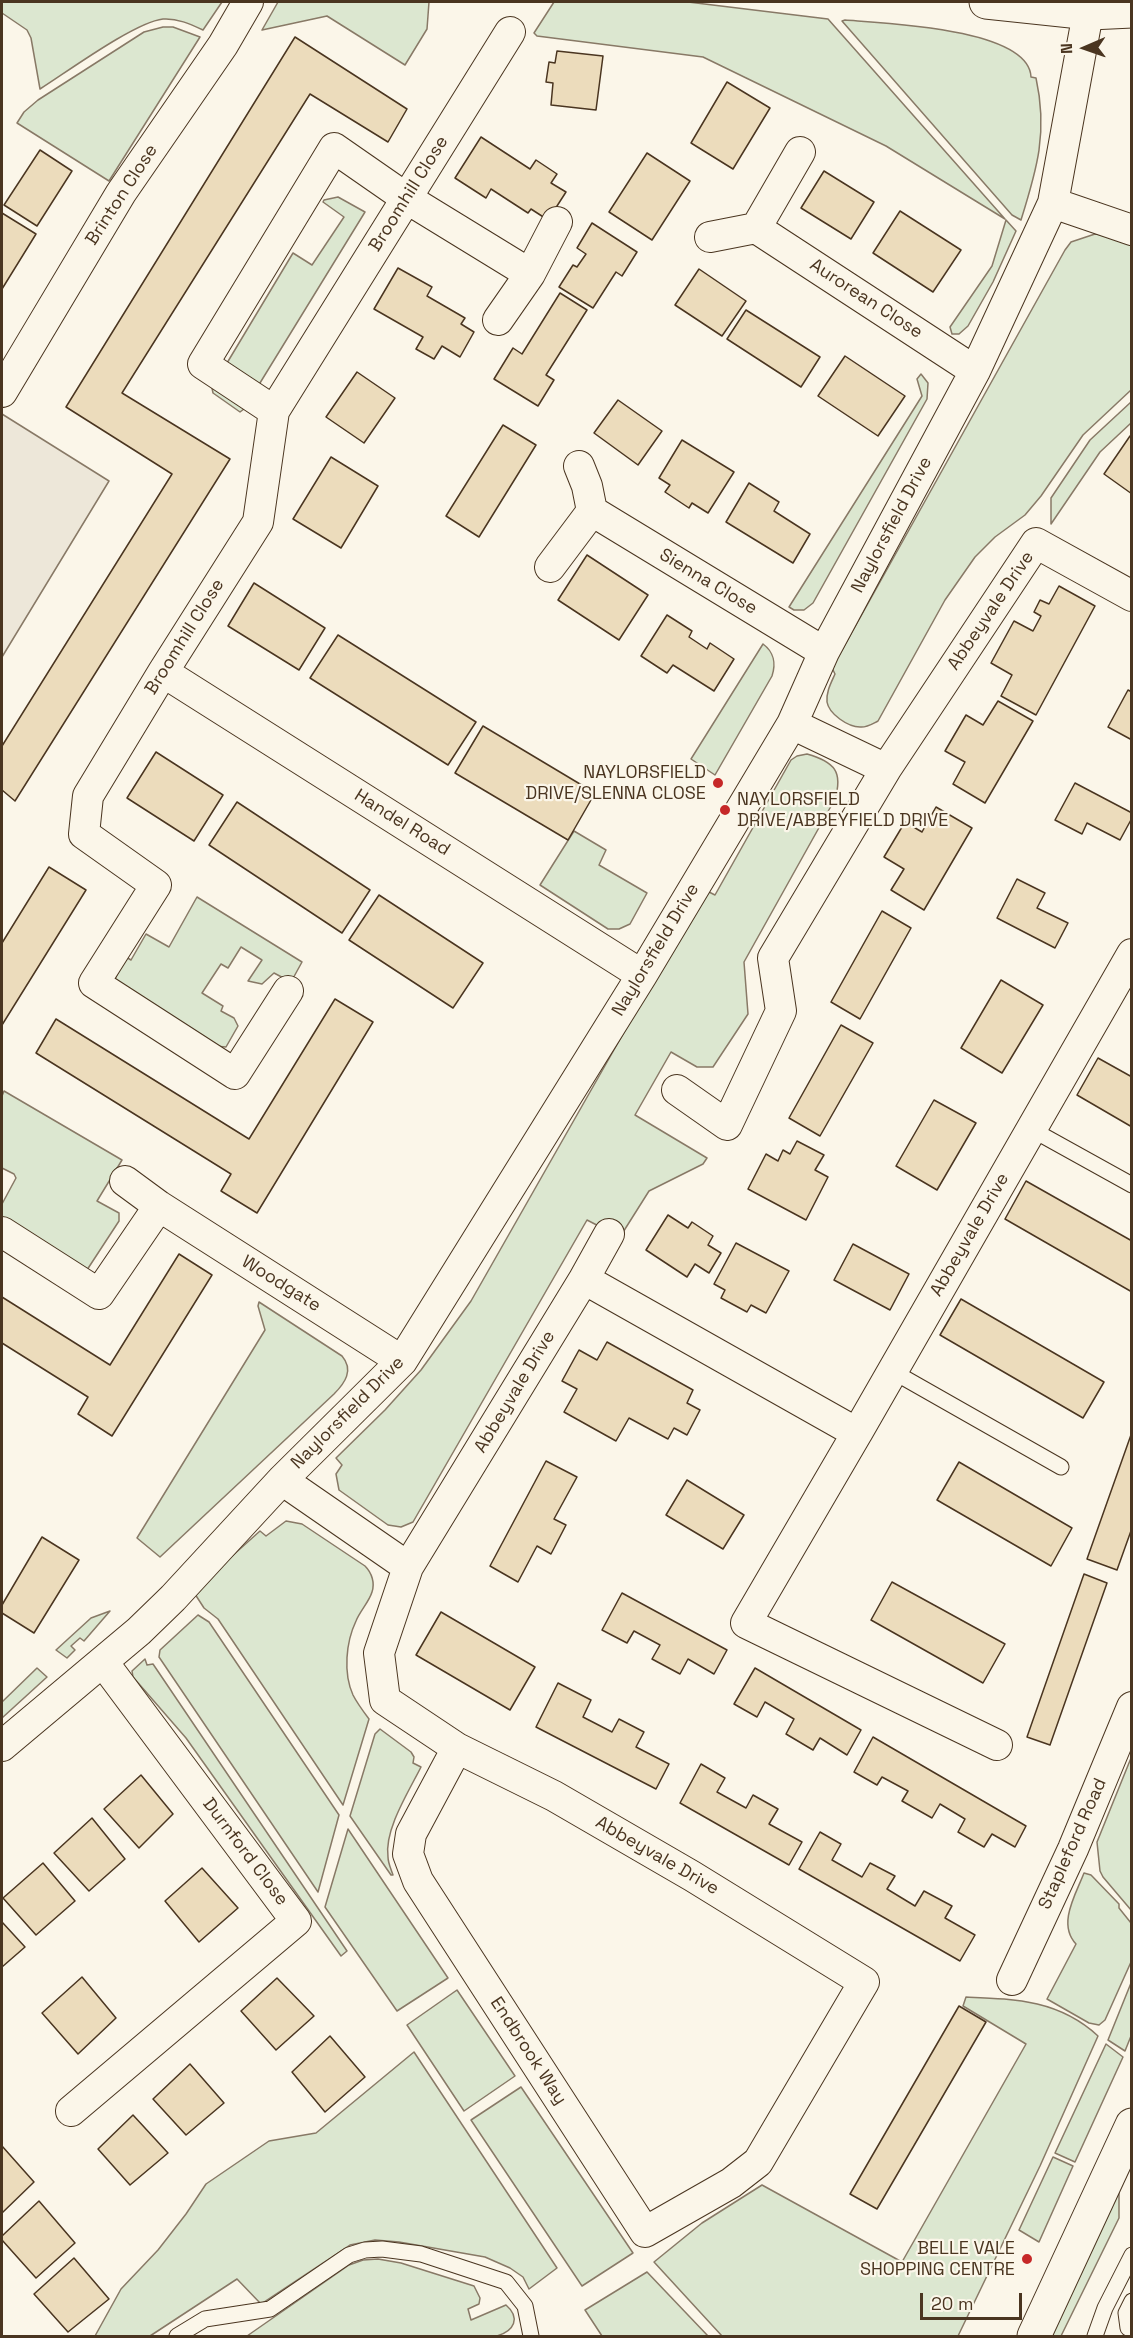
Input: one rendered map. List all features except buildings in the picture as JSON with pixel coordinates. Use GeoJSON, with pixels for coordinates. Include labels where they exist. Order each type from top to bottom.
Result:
{"type":"FeatureCollection","features":[{"type":"Feature","properties":{"kind":"main road"},"geometry":{"type":"LineString","coordinates":[[986,2],[1131,11]]}},
{"type":"Feature","properties":{"kind":"main road"},"geometry":{"type":"LineString","coordinates":[[1034,2337],[1130,2131]]}},
{"type":"Feature","properties":{"kind":"street","name":"Brinton Close"},"geometry":{"type":"LineString","coordinates":[[2,392],[121,193],[223,45],[248,2]]}},
{"type":"Feature","properties":{"kind":"street","name":"Naylorsfield Drive"},"geometry":{"type":"LineString","coordinates":[[2,1746],[103,1662],[173,1598],[282,1480],[402,1361],[642,975],[792,724],[824,652],[975,371],[1053,203],[1090,7]]}},
{"type":"Feature","properties":{"kind":"street","name":"Broomhill Close"},"geometry":{"type":"LineString","coordinates":[[288,991],[235,1074],[94,983],[156,885],[84,834],[88,796],[258,522],[274,411],[510,32]]}},
{"type":"Feature","properties":{"kind":"street"},"geometry":{"type":"LineString","coordinates":[[274,411],[203,364],[334,148],[406,198],[530,274]]}},
{"type":"Feature","properties":{"kind":"street"},"geometry":{"type":"LineString","coordinates":[[710,237],[756,228],[800,152]]}},
{"type":"Feature","properties":{"kind":"street"},"geometry":{"type":"LineString","coordinates":[[1053,203],[1131,230]]}},
{"type":"Feature","properties":{"kind":"street"},"geometry":{"type":"LineString","coordinates":[[498,320],[530,274],[556,222]]}},
{"type":"Feature","properties":{"kind":"street","name":"Aurorean Close"},"geometry":{"type":"LineString","coordinates":[[756,228],[975,371]]}},
{"type":"Feature","properties":{"kind":"street"},"geometry":{"type":"LineString","coordinates":[[550,567],[591,511],[587,486],[579,466]]}},
{"type":"Feature","properties":{"kind":"street","name":"Sienna Close"},"geometry":{"type":"LineString","coordinates":[[591,511],[824,652]]}},
{"type":"Feature","properties":{"kind":"street","name":"Abbeyvale Drive"},"geometry":{"type":"LineString","coordinates":[[677,1090],[727,1125],[781,1011],[773,958],[886,769],[1036,543],[1131,596]]}},
{"type":"Feature","properties":{"kind":"street","name":"Handel Road"},"geometry":{"type":"LineString","coordinates":[[163,672],[642,975]]}},
{"type":"Feature","properties":{"kind":"street"},"geometry":{"type":"LineString","coordinates":[[792,724],[886,769]]}},
{"type":"Feature","properties":{"kind":"street","name":"Abbeyvale Drive"},"geometry":{"type":"LineString","coordinates":[[998,1745],[746,1623],[1131,954]]}},
{"type":"Feature","properties":{"kind":"street","name":"Woodgate"},"geometry":{"type":"LineString","coordinates":[[125,1181],[159,1206],[402,1361]]}},
{"type":"Feature","properties":{"kind":"street"},"geometry":{"type":"LineString","coordinates":[[2,1232],[99,1294],[159,1206]]}},
{"type":"Feature","properties":{"kind":"street","name":"Abbeyvale Drive"},"geometry":{"type":"LineString","coordinates":[[609,1234],[584,1279],[408,1567],[379,1653],[385,1700],[457,1748],[573,1807],[692,1876],[864,1982],[758,2163]]}},
{"type":"Feature","properties":{"kind":"street"},"geometry":{"type":"LineString","coordinates":[[584,1279],[857,1433]]}},
{"type":"Feature","properties":{"kind":"street"},"geometry":{"type":"LineString","coordinates":[[282,1480],[408,1567]]}},
{"type":"Feature","properties":{"kind":"street","name":"Durnford Close"},"geometry":{"type":"LineString","coordinates":[[71,2111],[297,1921],[103,1662]]}},
{"type":"Feature","properties":{"kind":"street","name":"Stapleford Road"},"geometry":{"type":"LineString","coordinates":[[1012,1980],[1073,1849],[1131,1707]]}},
{"type":"Feature","properties":{"kind":"street","name":"Endbrook Way"},"geometry":{"type":"LineString","coordinates":[[457,1748],[411,1834],[408,1854],[418,1881],[645,2232],[731,2183],[758,2163]]}},
{"type":"Feature","properties":{"kind":"lane"},"geometry":{"type":"LineString","coordinates":[[1031,1129],[1131,1185]]}},
{"type":"Feature","properties":{"kind":"lane"},"geometry":{"type":"LineString","coordinates":[[892,1371],[1061,1467]]}},
{"type":"Feature","properties":{"kind":"lane"},"geometry":{"type":"LineString","coordinates":[[177,2337],[205,2319],[270,2309],[349,2255],[365,2250],[382,2249],[421,2254],[506,2282],[525,2306],[531,2337]]}},
{"type":"Feature","properties":{"kind":"lane"},"geometry":{"type":"LineString","coordinates":[[1095,2337],[1105,2308],[1131,2255]]}},
{"type":"Feature","properties":{"kind":"lane"},"geometry":{"type":"LineString","coordinates":[[1128,2328],[1126,2313],[1131,2301]]}},
{"type":"Feature","properties":{"kind":"green space"},"geometry":{"type":"Polygon","coordinates":[[[2,2],[222,2],[203,30],[173,19],[151,22],[119,38],[40,89],[31,38],[27,30],[2,13],[2,2]]]}},
{"type":"Feature","properties":{"kind":"green space"},"geometry":{"type":"Polygon","coordinates":[[[278,2],[429,2],[427,29],[405,65],[327,16],[262,30],[278,2]]]}},
{"type":"Feature","properties":{"kind":"green space"},"geometry":{"type":"Polygon","coordinates":[[[554,2],[688,2],[828,19],[1005,219],[886,146],[703,57],[537,36],[534,33],[554,2]]]}},
{"type":"Feature","properties":{"kind":"green space"},"geometry":{"type":"Polygon","coordinates":[[[842,21],[951,31],[981,38],[1006,48],[1024,61],[1031,77],[1036,78],[1041,133],[1036,167],[1021,220],[1012,215],[842,21]]]}},
{"type":"Feature","properties":{"kind":"green space"},"geometry":{"type":"Polygon","coordinates":[[[173,27],[200,37],[109,181],[17,123],[24,112],[38,100],[144,32],[173,27]]]}},
{"type":"Feature","properties":{"kind":"green space"},"geometry":{"type":"Polygon","coordinates":[[[338,197],[365,212],[244,409],[240,412],[213,393],[212,388],[293,253],[312,265],[344,217],[323,202],[338,197]]]}},
{"type":"Feature","properties":{"kind":"green space"},"geometry":{"type":"Polygon","coordinates":[[[1006,220],[1016,231],[993,282],[968,326],[959,334],[952,334],[950,327],[992,266],[1006,220]]]}},
{"type":"Feature","properties":{"kind":"green space"},"geometry":{"type":"Polygon","coordinates":[[[1095,234],[1131,238],[1131,390],[1083,435],[1041,496],[1025,515],[995,537],[975,557],[945,600],[878,721],[862,727],[845,722],[828,707],[828,691],[835,674],[832,668],[1065,250],[1071,242],[1095,234]]]}},
{"type":"Feature","properties":{"kind":"green space"},"geometry":{"type":"Polygon","coordinates":[[[921,374],[928,383],[927,399],[813,603],[804,610],[794,610],[789,607],[922,396],[917,379],[921,374]]]}},
{"type":"Feature","properties":{"kind":"green space"},"geometry":{"type":"Polygon","coordinates":[[[1131,402],[1131,423],[1100,452],[1051,524],[1051,498],[1090,440],[1131,402]]]}},
{"type":"Feature","properties":{"kind":"green space"},"geometry":{"type":"Polygon","coordinates":[[[763,644],[773,658],[772,676],[715,775],[691,759],[763,644]]]}},
{"type":"Feature","properties":{"kind":"green space"},"geometry":{"type":"Polygon","coordinates":[[[807,754],[817,757],[834,769],[838,782],[835,799],[744,962],[748,1014],[713,1067],[697,1067],[671,1052],[635,1115],[707,1158],[703,1164],[649,1191],[620,1237],[587,1220],[413,1522],[401,1527],[388,1525],[339,1490],[336,1474],[342,1465],[336,1458],[385,1410],[421,1370],[471,1301],[705,890],[715,895],[791,760],[807,754]]]}},
{"type":"Feature","properties":{"kind":"green space"},"geometry":{"type":"Polygon","coordinates":[[[574,831],[606,850],[599,865],[647,893],[630,924],[619,929],[608,929],[540,885],[574,831]]]}},
{"type":"Feature","properties":{"kind":"green space"},"geometry":{"type":"Polygon","coordinates":[[[197,897],[302,962],[291,982],[274,973],[262,984],[248,981],[262,960],[241,947],[228,968],[221,964],[202,993],[223,1006],[221,1011],[234,1018],[238,1026],[226,1047],[214,1046],[115,979],[126,957],[131,960],[146,934],[169,947],[197,897]]]}},
{"type":"Feature","properties":{"kind":"green space"},"geometry":{"type":"Polygon","coordinates":[[[4,1091],[122,1160],[97,1201],[119,1213],[119,1221],[85,1273],[2,1224],[2,1204],[16,1178],[14,1174],[2,1168],[2,1096],[4,1091]]]}},
{"type":"Feature","properties":{"kind":"green space"},"geometry":{"type":"Polygon","coordinates":[[[259,1302],[342,1356],[346,1361],[347,1376],[334,1394],[160,1557],[137,1538],[265,1330],[258,1306],[259,1302]]]}},
{"type":"Feature","properties":{"kind":"green space"},"geometry":{"type":"Polygon","coordinates":[[[286,1521],[302,1524],[365,1566],[373,1582],[371,1596],[356,1621],[348,1648],[347,1667],[350,1686],[356,1701],[369,1719],[343,1805],[218,1619],[204,1608],[193,1591],[260,1531],[266,1536],[286,1521]]]}},
{"type":"Feature","properties":{"kind":"green space"},"geometry":{"type":"Polygon","coordinates":[[[110,1611],[84,1641],[80,1638],[71,1646],[75,1650],[67,1658],[56,1650],[91,1618],[110,1611]]]}},
{"type":"Feature","properties":{"kind":"green space"},"geometry":{"type":"Polygon","coordinates":[[[198,1615],[209,1622],[339,1815],[318,1892],[159,1657],[160,1650],[198,1615]]]}},
{"type":"Feature","properties":{"kind":"green space"},"geometry":{"type":"Polygon","coordinates":[[[145,1659],[147,1665],[153,1664],[347,1951],[341,1956],[186,1738],[133,1677],[132,1671],[145,1659]]]}},
{"type":"Feature","properties":{"kind":"green space"},"geometry":{"type":"Polygon","coordinates":[[[37,1668],[47,1677],[2,1718],[2,1702],[37,1668]]]}},
{"type":"Feature","properties":{"kind":"green space"},"geometry":{"type":"Polygon","coordinates":[[[380,1729],[411,1752],[414,1757],[413,1763],[421,1767],[398,1811],[390,1835],[388,1859],[393,1875],[350,1816],[375,1734],[380,1729]]]}},
{"type":"Feature","properties":{"kind":"green space"},"geometry":{"type":"Polygon","coordinates":[[[1131,1758],[1131,1910],[1100,1871],[1097,1842],[1131,1758]]]}},
{"type":"Feature","properties":{"kind":"green space"},"geometry":{"type":"Polygon","coordinates":[[[348,1829],[448,1978],[397,2011],[325,1907],[348,1829]]]}},
{"type":"Feature","properties":{"kind":"green space"},"geometry":{"type":"Polygon","coordinates":[[[1084,1873],[1091,1875],[1119,1904],[1119,1908],[1131,1923],[1131,1962],[1105,2020],[1099,2025],[1089,2023],[1047,1999],[1076,1944],[1068,1927],[1068,1918],[1084,1873]]]}},
{"type":"Feature","properties":{"kind":"green space"},"geometry":{"type":"Polygon","coordinates":[[[1131,1983],[1131,2036],[1125,2051],[1108,2040],[1131,1983]]]}},
{"type":"Feature","properties":{"kind":"green space"},"geometry":{"type":"Polygon","coordinates":[[[457,1990],[515,2076],[464,2111],[407,2025],[457,1990]]]}},
{"type":"Feature","properties":{"kind":"green space"},"geometry":{"type":"Polygon","coordinates":[[[966,1997],[1019,2001],[1052,2008],[1083,2024],[1098,2036],[1040,2166],[958,2336],[722,2336],[654,2262],[702,2223],[762,2185],[902,2262],[1026,2044],[963,2006],[966,1997]]]}},
{"type":"Feature","properties":{"kind":"green space"},"geometry":{"type":"Polygon","coordinates":[[[1106,2044],[1123,2057],[1075,2162],[1055,2153],[1106,2044]]]}},
{"type":"Feature","properties":{"kind":"green space"},"geometry":{"type":"Polygon","coordinates":[[[414,2052],[557,2268],[529,2289],[523,2277],[510,2268],[485,2257],[375,2240],[350,2245],[261,2304],[237,2279],[150,2336],[95,2336],[121,2289],[158,2250],[206,2184],[269,2141],[316,2133],[414,2052]]]}},
{"type":"Feature","properties":{"kind":"green space"},"geometry":{"type":"Polygon","coordinates":[[[521,2087],[633,2253],[582,2286],[471,2120],[521,2087]]]}},
{"type":"Feature","properties":{"kind":"green space"},"geometry":{"type":"Polygon","coordinates":[[[1053,2157],[1073,2166],[1039,2242],[1019,2230],[1053,2157]]]}},
{"type":"Feature","properties":{"kind":"green space"},"geometry":{"type":"Polygon","coordinates":[[[1119,2193],[1119,2218],[1061,2336],[1047,2336],[1112,2204],[1119,2193]]]}},
{"type":"Feature","properties":{"kind":"green space"},"geometry":{"type":"Polygon","coordinates":[[[378,2259],[401,2263],[474,2286],[480,2298],[479,2304],[468,2309],[471,2320],[506,2305],[511,2310],[514,2324],[508,2331],[497,2336],[247,2336],[349,2265],[363,2260],[378,2259]]]}},
{"type":"Feature","properties":{"kind":"green space"},"geometry":{"type":"Polygon","coordinates":[[[647,2272],[708,2336],[602,2336],[585,2310],[647,2272]]]}},
{"type":"Feature","properties":{"kind":"shaded area"},"geometry":{"type":"Polygon","coordinates":[[[2,414],[109,481],[2,657],[2,414]]]}},
{"type":"Feature","properties":{"kind":"place","name":"NAYLORSFIELD DRIVE/SLENNA CLOSE"},"geometry":{"type":"Point","coordinates":[718,783]}},
{"type":"Feature","properties":{"kind":"place","name":"NAYLORSFIELD DRIVE/ABBEYFIELD DRIVE"},"geometry":{"type":"Point","coordinates":[725,810]}},
{"type":"Feature","properties":{"kind":"place","name":"BELLE VALE SHOPPING CENTRE"},"geometry":{"type":"Point","coordinates":[1027,2259]}}]}
